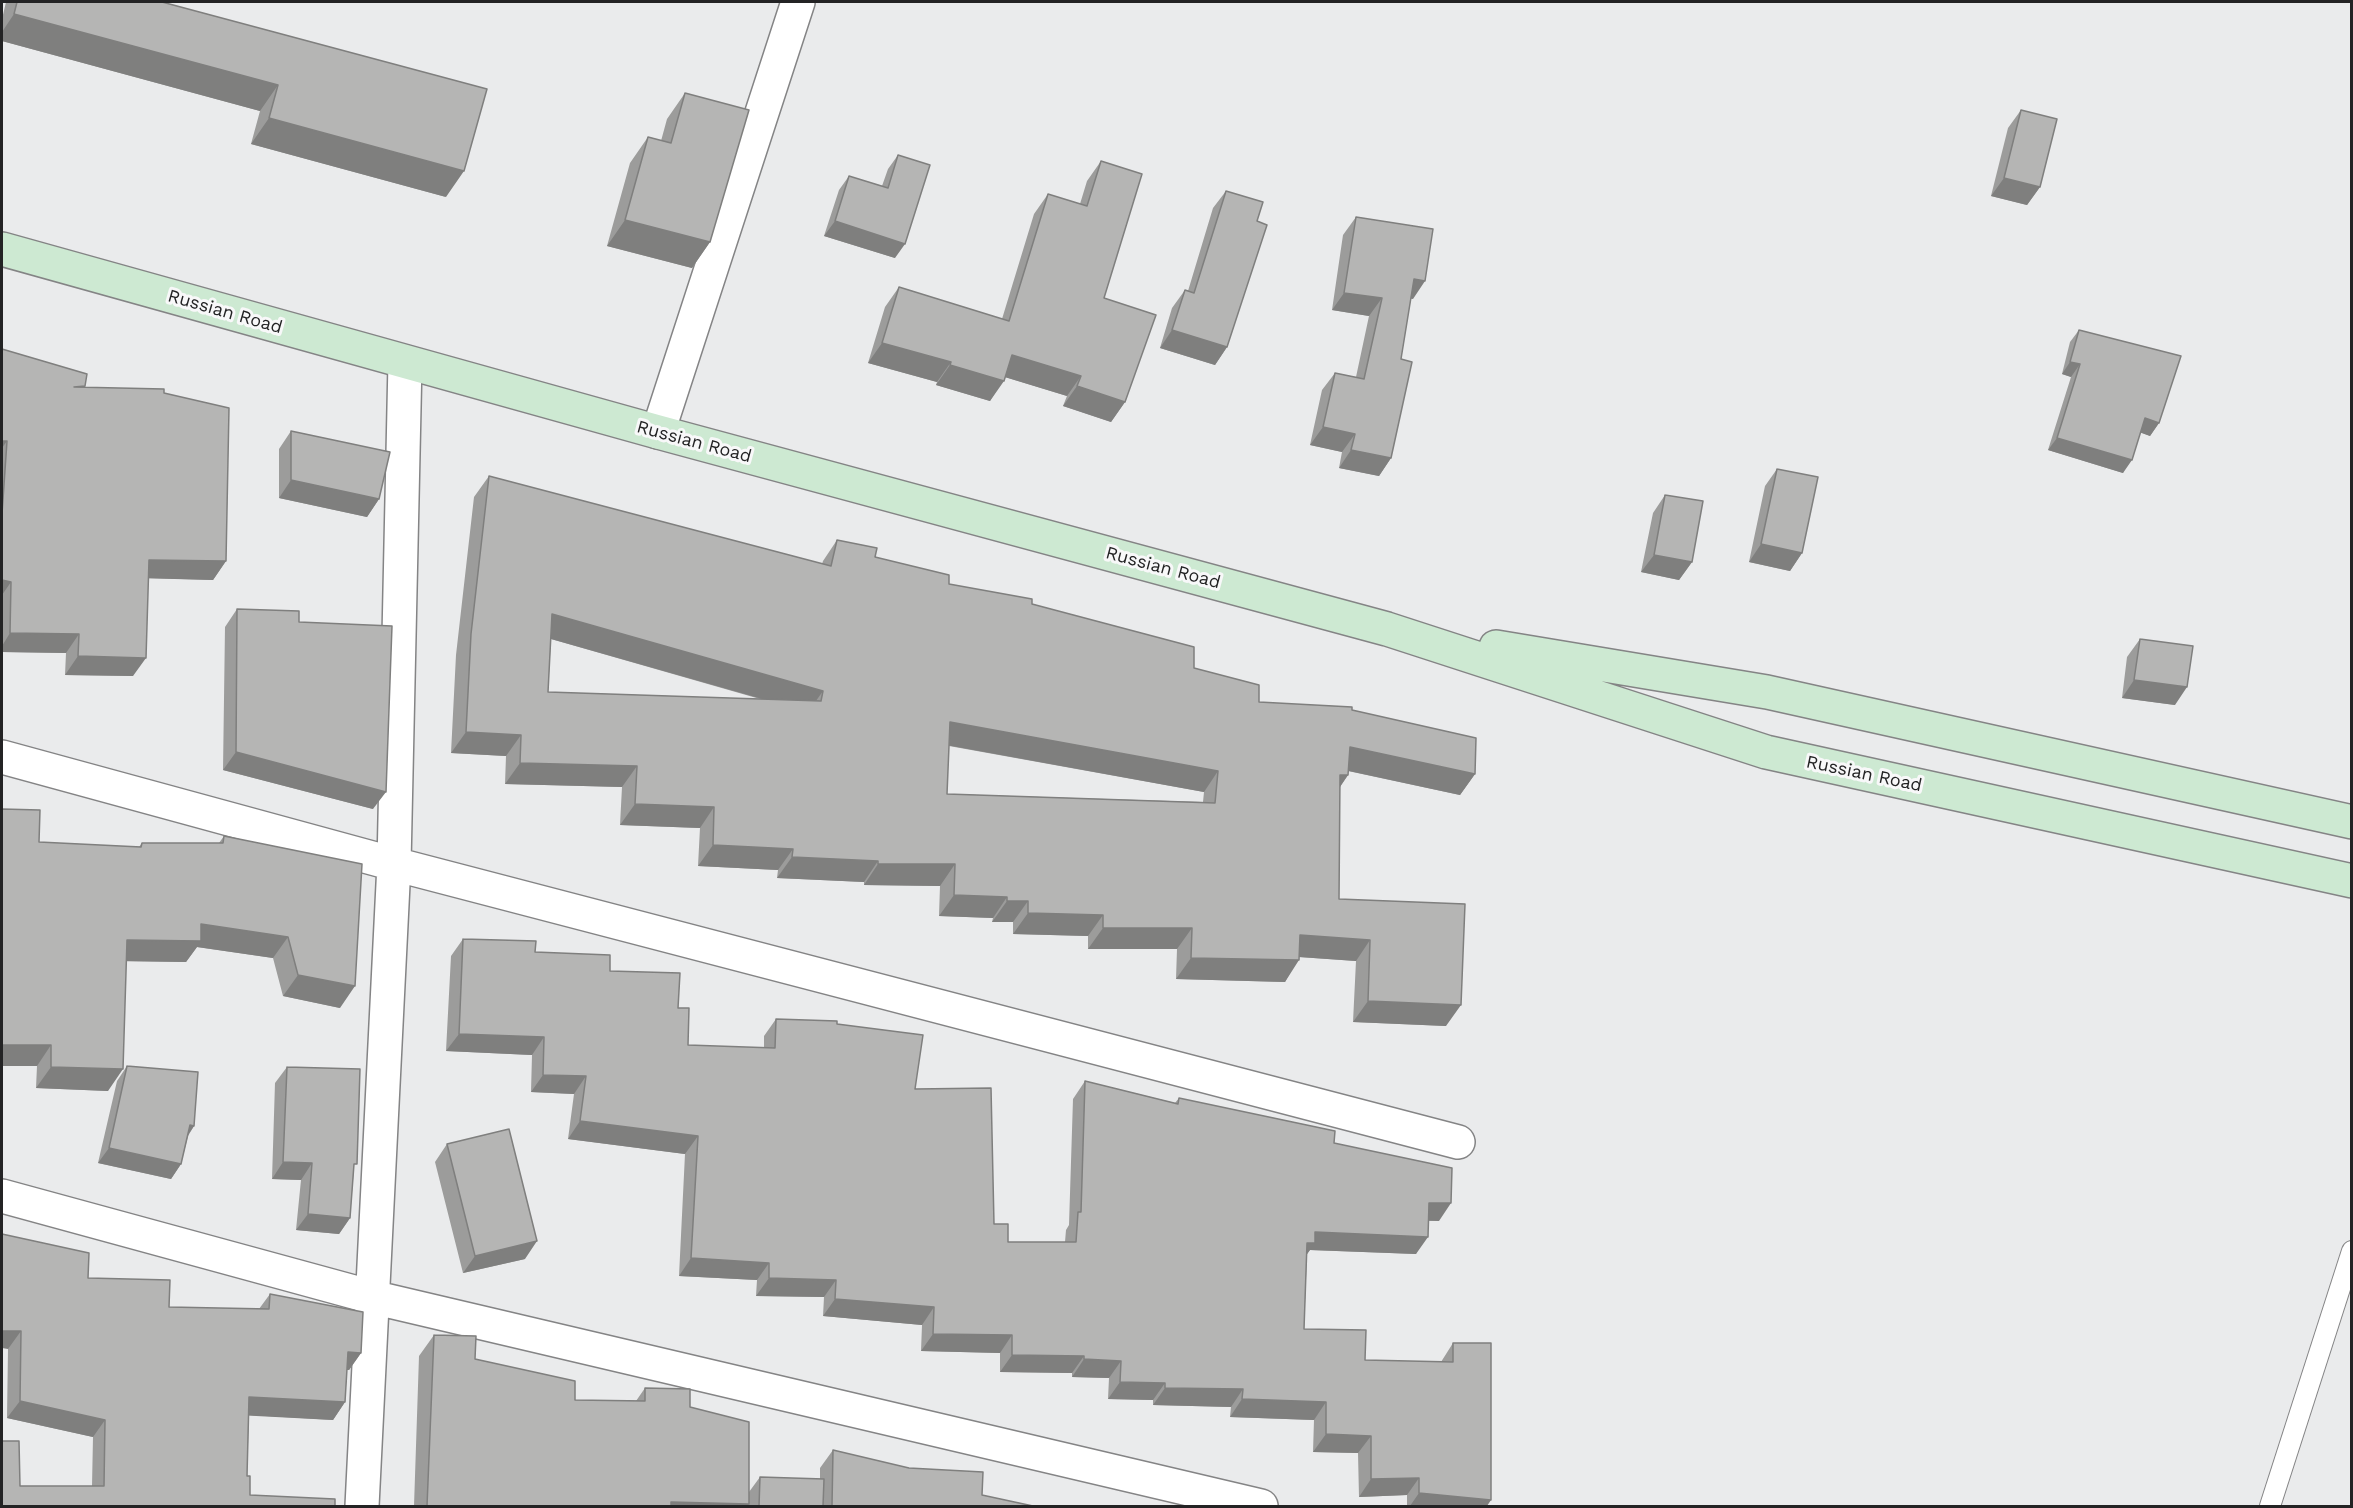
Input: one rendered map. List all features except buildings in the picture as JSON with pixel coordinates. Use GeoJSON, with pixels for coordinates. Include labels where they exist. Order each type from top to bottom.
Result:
{"type":"FeatureCollection","features":[{"type":"Feature","properties":{"kind":"main road","name":"Russian Road"},"geometry":{"type":"LineString","coordinates":[[2,249],[658,432],[1387,629],[1766,752],[2352,881]]}},
{"type":"Feature","properties":{"kind":"main road","name":"Russian Road"},"geometry":{"type":"LineString","coordinates":[[1387,629],[1767,692],[2352,822]]}},
{"type":"Feature","properties":{"kind":"street"},"geometry":{"type":"LineString","coordinates":[[658,432],[798,2]]}},
{"type":"Feature","properties":{"kind":"street"},"geometry":{"type":"LineString","coordinates":[[362,1506],[394,864],[405,362]]}},
{"type":"Feature","properties":{"kind":"street"},"geometry":{"type":"LineString","coordinates":[[2,758],[394,864],[1458,1142]]}},
{"type":"Feature","properties":{"kind":"street"},"geometry":{"type":"LineString","coordinates":[[2,1196],[372,1297],[1261,1506]]}},
{"type":"Feature","properties":{"kind":"lane"},"geometry":{"type":"LineString","coordinates":[[2270,1506],[2352,1251]]}}]}
